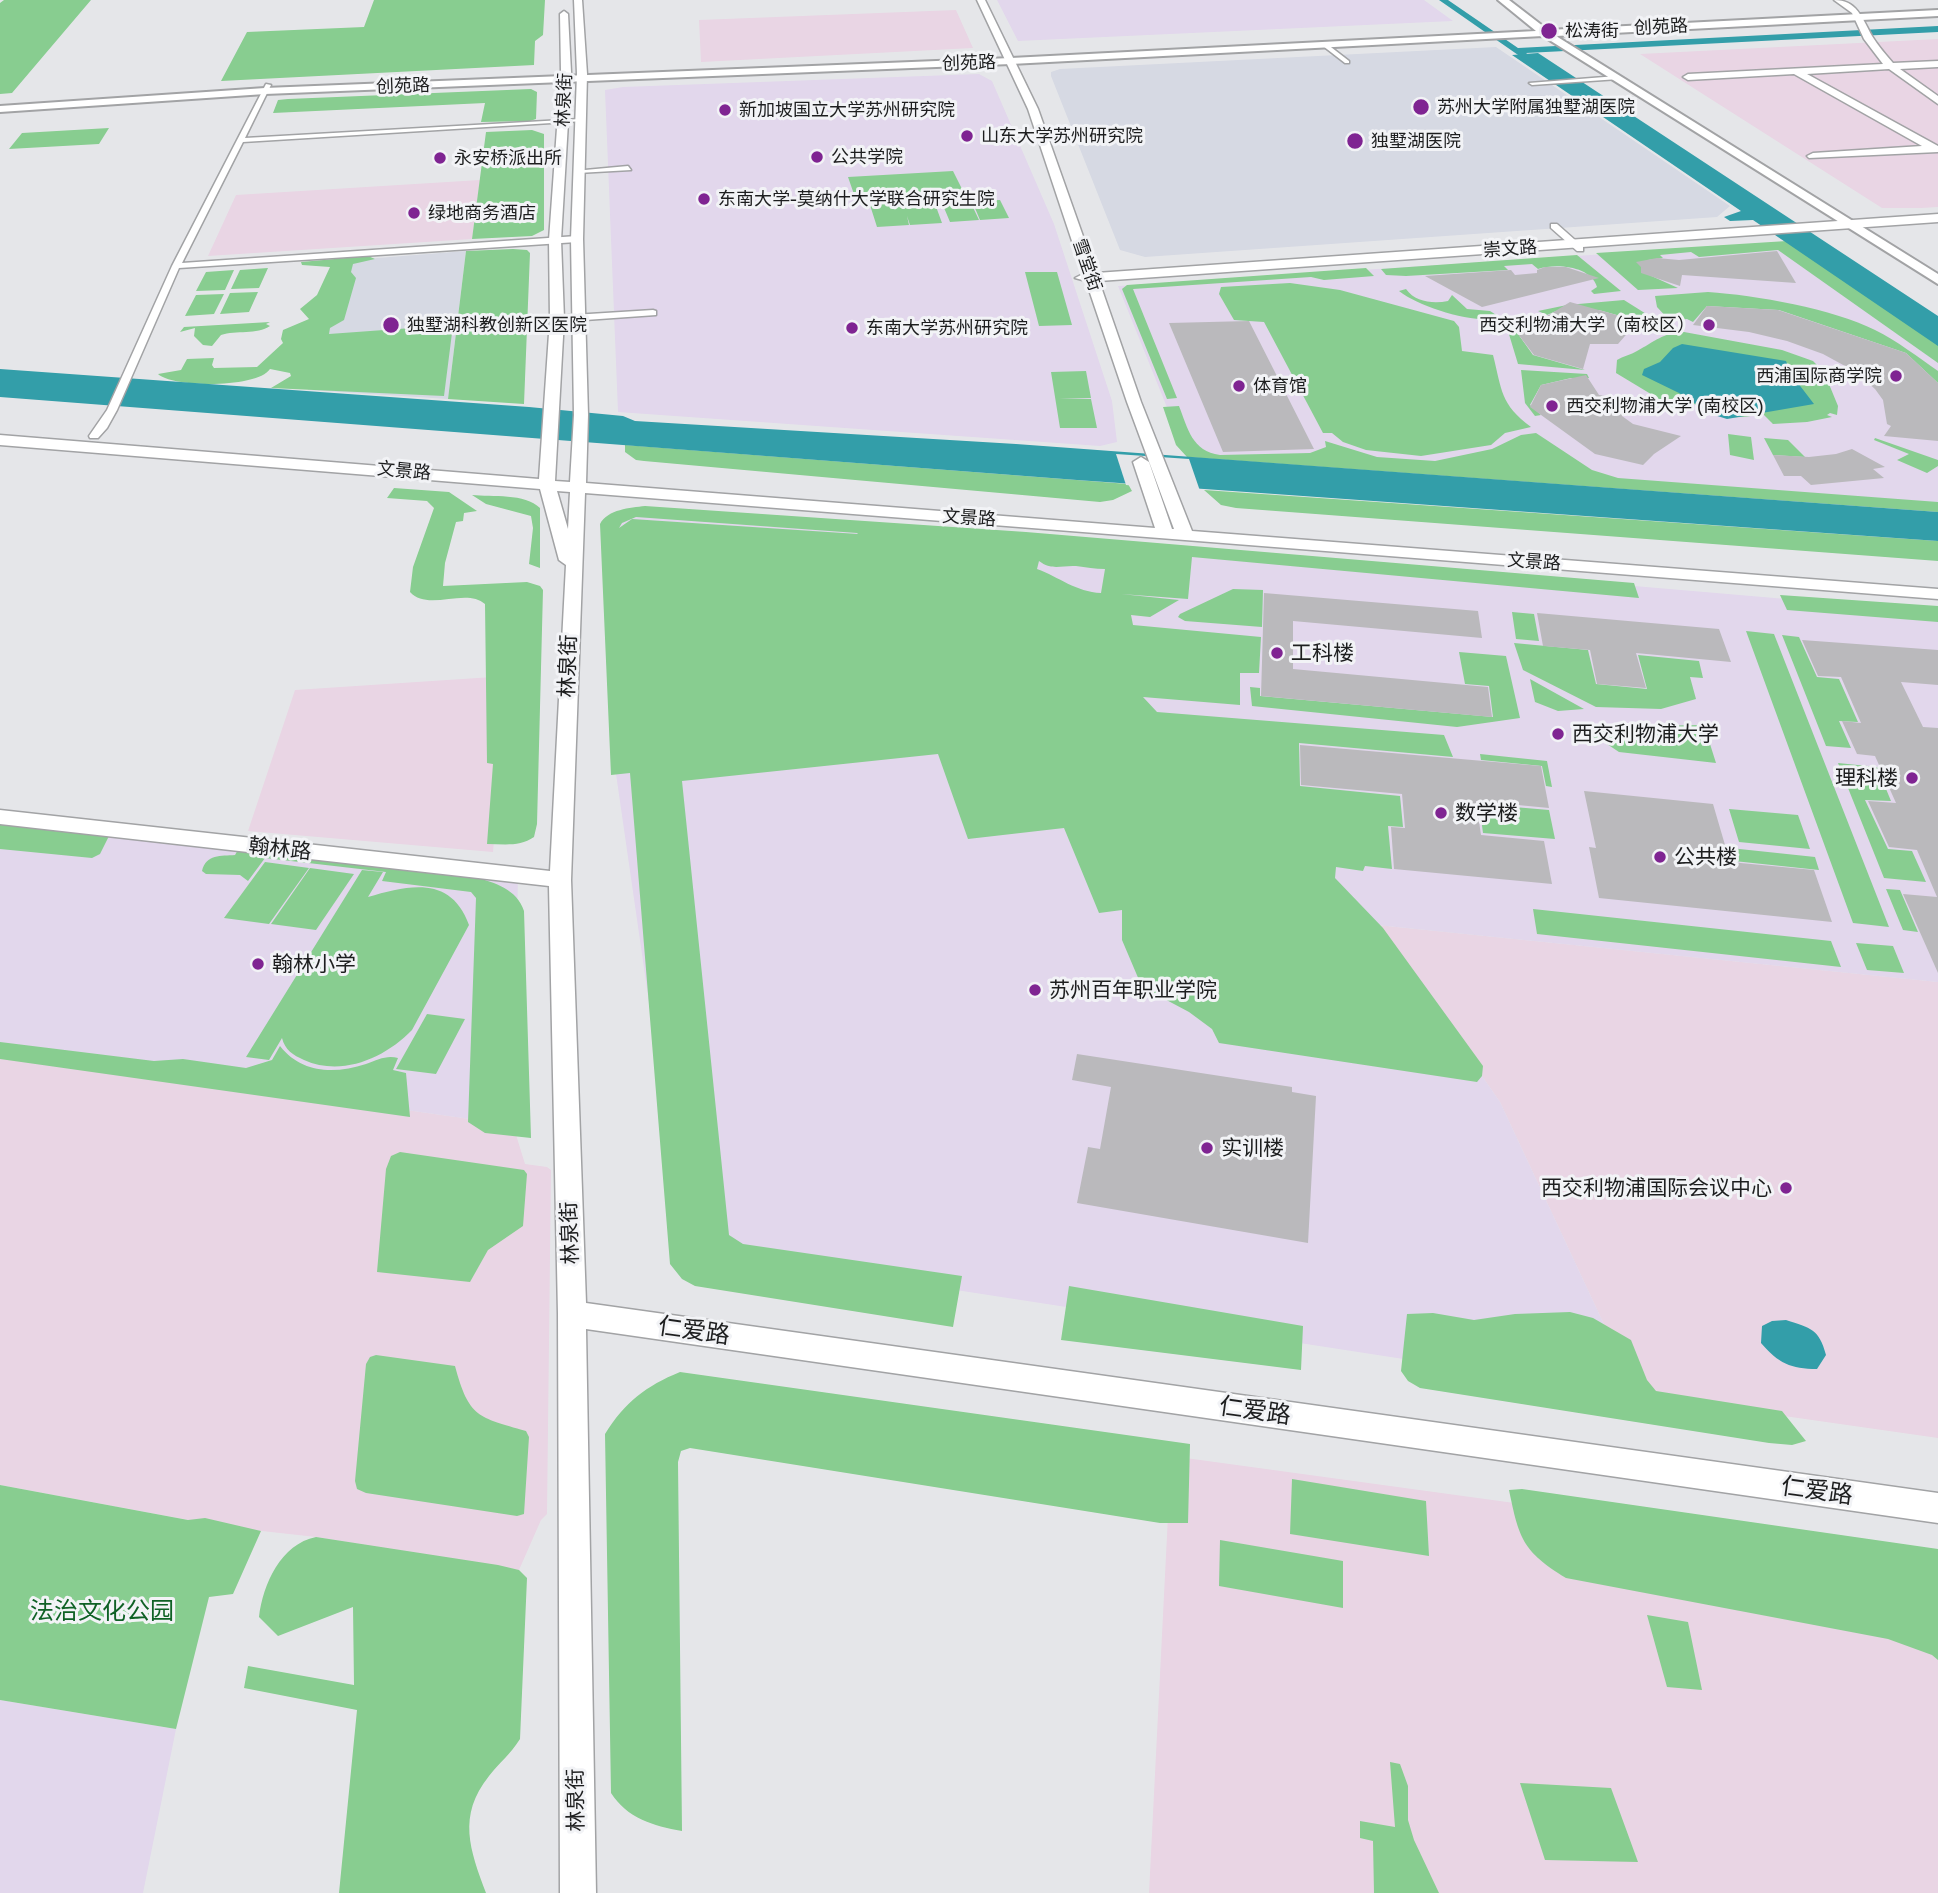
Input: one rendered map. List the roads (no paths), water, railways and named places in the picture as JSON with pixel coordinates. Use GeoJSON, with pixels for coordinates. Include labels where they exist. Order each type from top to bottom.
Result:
{"type":"FeatureCollection","features":[{"type":"Feature","properties":{"kind":"main road","name":"林泉街"},"geometry":{"type":"LineString","coordinates":[[564,0],[562,164],[555,240],[557,319],[547,480],[572,573]]}},
{"type":"Feature","properties":{"kind":"main road","name":"林泉街"},"geometry":{"type":"LineString","coordinates":[[578,0],[582,77],[577,239],[581,415],[560,880],[572,1314],[578,1893]]}},
{"type":"Feature","properties":{"kind":"main road","name":"雪堂街"},"geometry":{"type":"LineString","coordinates":[[971,0],[1033,109],[1142,448],[1168,489],[1182,528]]}},
{"type":"Feature","properties":{"kind":"main road","name":"雪堂街"},"geometry":{"type":"LineString","coordinates":[[981,0],[1003,58]]}},
{"type":"Feature","properties":{"kind":"main road"},"geometry":{"type":"LineString","coordinates":[[1503,0],[1576,47],[1617,78],[1863,226],[1938,267]]}},
{"type":"Feature","properties":{"kind":"main road"},"geometry":{"type":"LineString","coordinates":[[1518,0],[1552,32]]}},
{"type":"Feature","properties":{"kind":"main road"},"geometry":{"type":"LineString","coordinates":[[1838,0],[1857,14],[1869,39],[1890,66],[1938,101]]}},
{"type":"Feature","properties":{"kind":"main road","name":"创苑路"},"geometry":{"type":"LineString","coordinates":[[0,104],[267,88],[582,77],[1506,32],[1552,32],[1938,8]]}},
{"type":"Feature","properties":{"kind":"main road","name":"创苑路"},"geometry":{"type":"LineString","coordinates":[[1857,14],[1938,13]]}},
{"type":"Feature","properties":{"kind":"main road","name":"创苑路"},"geometry":{"type":"LineString","coordinates":[[1003,58],[1331,50],[1473,34]]}},
{"type":"Feature","properties":{"kind":"main road"},"geometry":{"type":"LineString","coordinates":[[1576,47],[1590,51],[1863,226],[1938,280]]}},
{"type":"Feature","properties":{"kind":"main road"},"geometry":{"type":"LineString","coordinates":[[1688,77],[1938,64]]}},
{"type":"Feature","properties":{"kind":"main road"},"geometry":{"type":"LineString","coordinates":[[1797,71],[1936,149]]}},
{"type":"Feature","properties":{"kind":"main road","name":"创苑路"},"geometry":{"type":"LineString","coordinates":[[0,109],[267,88]]}},
{"type":"Feature","properties":{"kind":"main road"},"geometry":{"type":"LineString","coordinates":[[1813,156],[1936,149]]}},
{"type":"Feature","properties":{"kind":"main road","name":"崇文路"},"geometry":{"type":"LineString","coordinates":[[1087,280],[1938,220]]}},
{"type":"Feature","properties":{"kind":"main road","name":"雪堂街"},"geometry":{"type":"LineString","coordinates":[[1087,280],[1142,448],[1163,527]]}},
{"type":"Feature","properties":{"kind":"main road","name":"文景路"},"geometry":{"type":"LineString","coordinates":[[0,428],[547,480]]}},
{"type":"Feature","properties":{"kind":"main road","name":"文景路"},"geometry":{"type":"LineString","coordinates":[[0,440],[1163,527],[1938,580]]}},
{"type":"Feature","properties":{"kind":"main road","name":"文景路"},"geometry":{"type":"LineString","coordinates":[[1182,528],[1938,594]]}},
{"type":"Feature","properties":{"kind":"main road","name":"翰林路"},"geometry":{"type":"LineString","coordinates":[[0,817],[560,880]]}},
{"type":"Feature","properties":{"kind":"main road","name":"仁爱路"},"geometry":{"type":"LineString","coordinates":[[572,1314],[1938,1508]]}},
{"type":"Feature","properties":{"kind":"street"},"geometry":{"type":"LineString","coordinates":[[1331,50],[1347,62]]}},
{"type":"Feature","properties":{"kind":"street"},"geometry":{"type":"LineString","coordinates":[[1532,83],[1617,78]]}},
{"type":"Feature","properties":{"kind":"street"},"geometry":{"type":"LineString","coordinates":[[94,436],[112,410],[176,266],[267,88]]}},
{"type":"Feature","properties":{"kind":"street"},"geometry":{"type":"LineString","coordinates":[[242,140],[579,121]]}},
{"type":"Feature","properties":{"kind":"street"},"geometry":{"type":"LineString","coordinates":[[578,167],[628,165]]}},
{"type":"Feature","properties":{"kind":"street"},"geometry":{"type":"LineString","coordinates":[[1555,228],[1574,244]]}},
{"type":"Feature","properties":{"kind":"street"},"geometry":{"type":"LineString","coordinates":[[176,266],[577,239]]}},
{"type":"Feature","properties":{"kind":"street"},"geometry":{"type":"LineString","coordinates":[[557,319],[653,313]]}},
{"type":"Feature","properties":{"kind":"water"},"geometry":{"type":"Polygon","coordinates":[[[1538,53],[1938,316],[1938,346],[1753,220],[1730,221],[1724,217],[1741,211],[1512,55],[1538,53]]]}},
{"type":"Feature","properties":{"kind":"water"},"geometry":{"type":"Polygon","coordinates":[[[1682,344],[1786,361],[1791,374],[1814,404],[1727,419],[1711,414],[1679,393],[1642,375],[1644,369],[1660,362],[1673,348],[1682,344]]]}},
{"type":"Feature","properties":{"kind":"water"},"geometry":{"type":"Polygon","coordinates":[[[0,369],[529,407],[623,416],[635,421],[1016,444],[1938,512],[1938,541],[1077,480],[0,397],[0,369]]]}},
{"type":"Feature","properties":{"kind":"water"},"geometry":{"type":"Polygon","coordinates":[[[1786,1320],[1808,1328],[1817,1335],[1826,1355],[1817,1369],[1786,1364],[1773,1356],[1761,1343],[1762,1326],[1772,1321],[1786,1320]]]}},
{"type":"Feature","properties":{"kind":"waterway"},"geometry":{"type":"LineString","coordinates":[[1443,0],[1544,70]]}},
{"type":"Feature","properties":{"kind":"waterway"},"geometry":{"type":"LineString","coordinates":[[1517,51],[1938,29]]}},
{"type":"Feature","properties":{"kind":"place","name":"松涛街"},"geometry":{"type":"Point","coordinates":[1549,31]}},
{"type":"Feature","properties":{"kind":"place","name":"苏州大学附属独墅湖医院"},"geometry":{"type":"Point","coordinates":[1421,107]}},
{"type":"Feature","properties":{"kind":"place","name":"新加坡国立大学苏州研究院"},"geometry":{"type":"Point","coordinates":[725,110]}},
{"type":"Feature","properties":{"kind":"place","name":"山东大学苏州研究院"},"geometry":{"type":"Point","coordinates":[967,136]}},
{"type":"Feature","properties":{"kind":"place","name":"独墅湖医院"},"geometry":{"type":"Point","coordinates":[1355,141]}},
{"type":"Feature","properties":{"kind":"place","name":"公共学院"},"geometry":{"type":"Point","coordinates":[817,157]}},
{"type":"Feature","properties":{"kind":"place","name":"永安桥派出所"},"geometry":{"type":"Point","coordinates":[440,158]}},
{"type":"Feature","properties":{"kind":"place","name":"东南大学-莫纳什大学联合研究生院"},"geometry":{"type":"Point","coordinates":[704,199]}},
{"type":"Feature","properties":{"kind":"place","name":"绿地商务酒店"},"geometry":{"type":"Point","coordinates":[414,213]}},
{"type":"Feature","properties":{"kind":"place","name":"独墅湖科教创新区医院"},"geometry":{"type":"Point","coordinates":[391,325]}},
{"type":"Feature","properties":{"kind":"place","name":"西交利物浦大学（南校区）"},"geometry":{"type":"Point","coordinates":[1709,325]}},
{"type":"Feature","properties":{"kind":"place","name":"东南大学苏州研究院"},"geometry":{"type":"Point","coordinates":[852,328]}},
{"type":"Feature","properties":{"kind":"place","name":"西浦国际商学院"},"geometry":{"type":"Point","coordinates":[1896,376]}},
{"type":"Feature","properties":{"kind":"place","name":"体育馆"},"geometry":{"type":"Point","coordinates":[1239,386]}},
{"type":"Feature","properties":{"kind":"place","name":"西交利物浦大学 (南校区)"},"geometry":{"type":"Point","coordinates":[1552,406]}},
{"type":"Feature","properties":{"kind":"place","name":"工科楼"},"geometry":{"type":"Point","coordinates":[1277,653]}},
{"type":"Feature","properties":{"kind":"place","name":"西交利物浦大学"},"geometry":{"type":"Point","coordinates":[1558,734]}},
{"type":"Feature","properties":{"kind":"place","name":"理科楼"},"geometry":{"type":"Point","coordinates":[1912,778]}},
{"type":"Feature","properties":{"kind":"place","name":"数学楼"},"geometry":{"type":"Point","coordinates":[1441,813]}},
{"type":"Feature","properties":{"kind":"place","name":"公共楼"},"geometry":{"type":"Point","coordinates":[1660,857]}},
{"type":"Feature","properties":{"kind":"place","name":"翰林小学"},"geometry":{"type":"Point","coordinates":[258,964]}},
{"type":"Feature","properties":{"kind":"place","name":"苏州百年职业学院"},"geometry":{"type":"Point","coordinates":[1035,990]}},
{"type":"Feature","properties":{"kind":"place","name":"实训楼"},"geometry":{"type":"Point","coordinates":[1207,1148]}},
{"type":"Feature","properties":{"kind":"place","name":"西交利物浦国际会议中心"},"geometry":{"type":"Point","coordinates":[1786,1188]}},
{"type":"Feature","properties":{"kind":"park label","name":"法治文化公园"},"geometry":{"type":"Point","coordinates":[102,1611]}}]}
